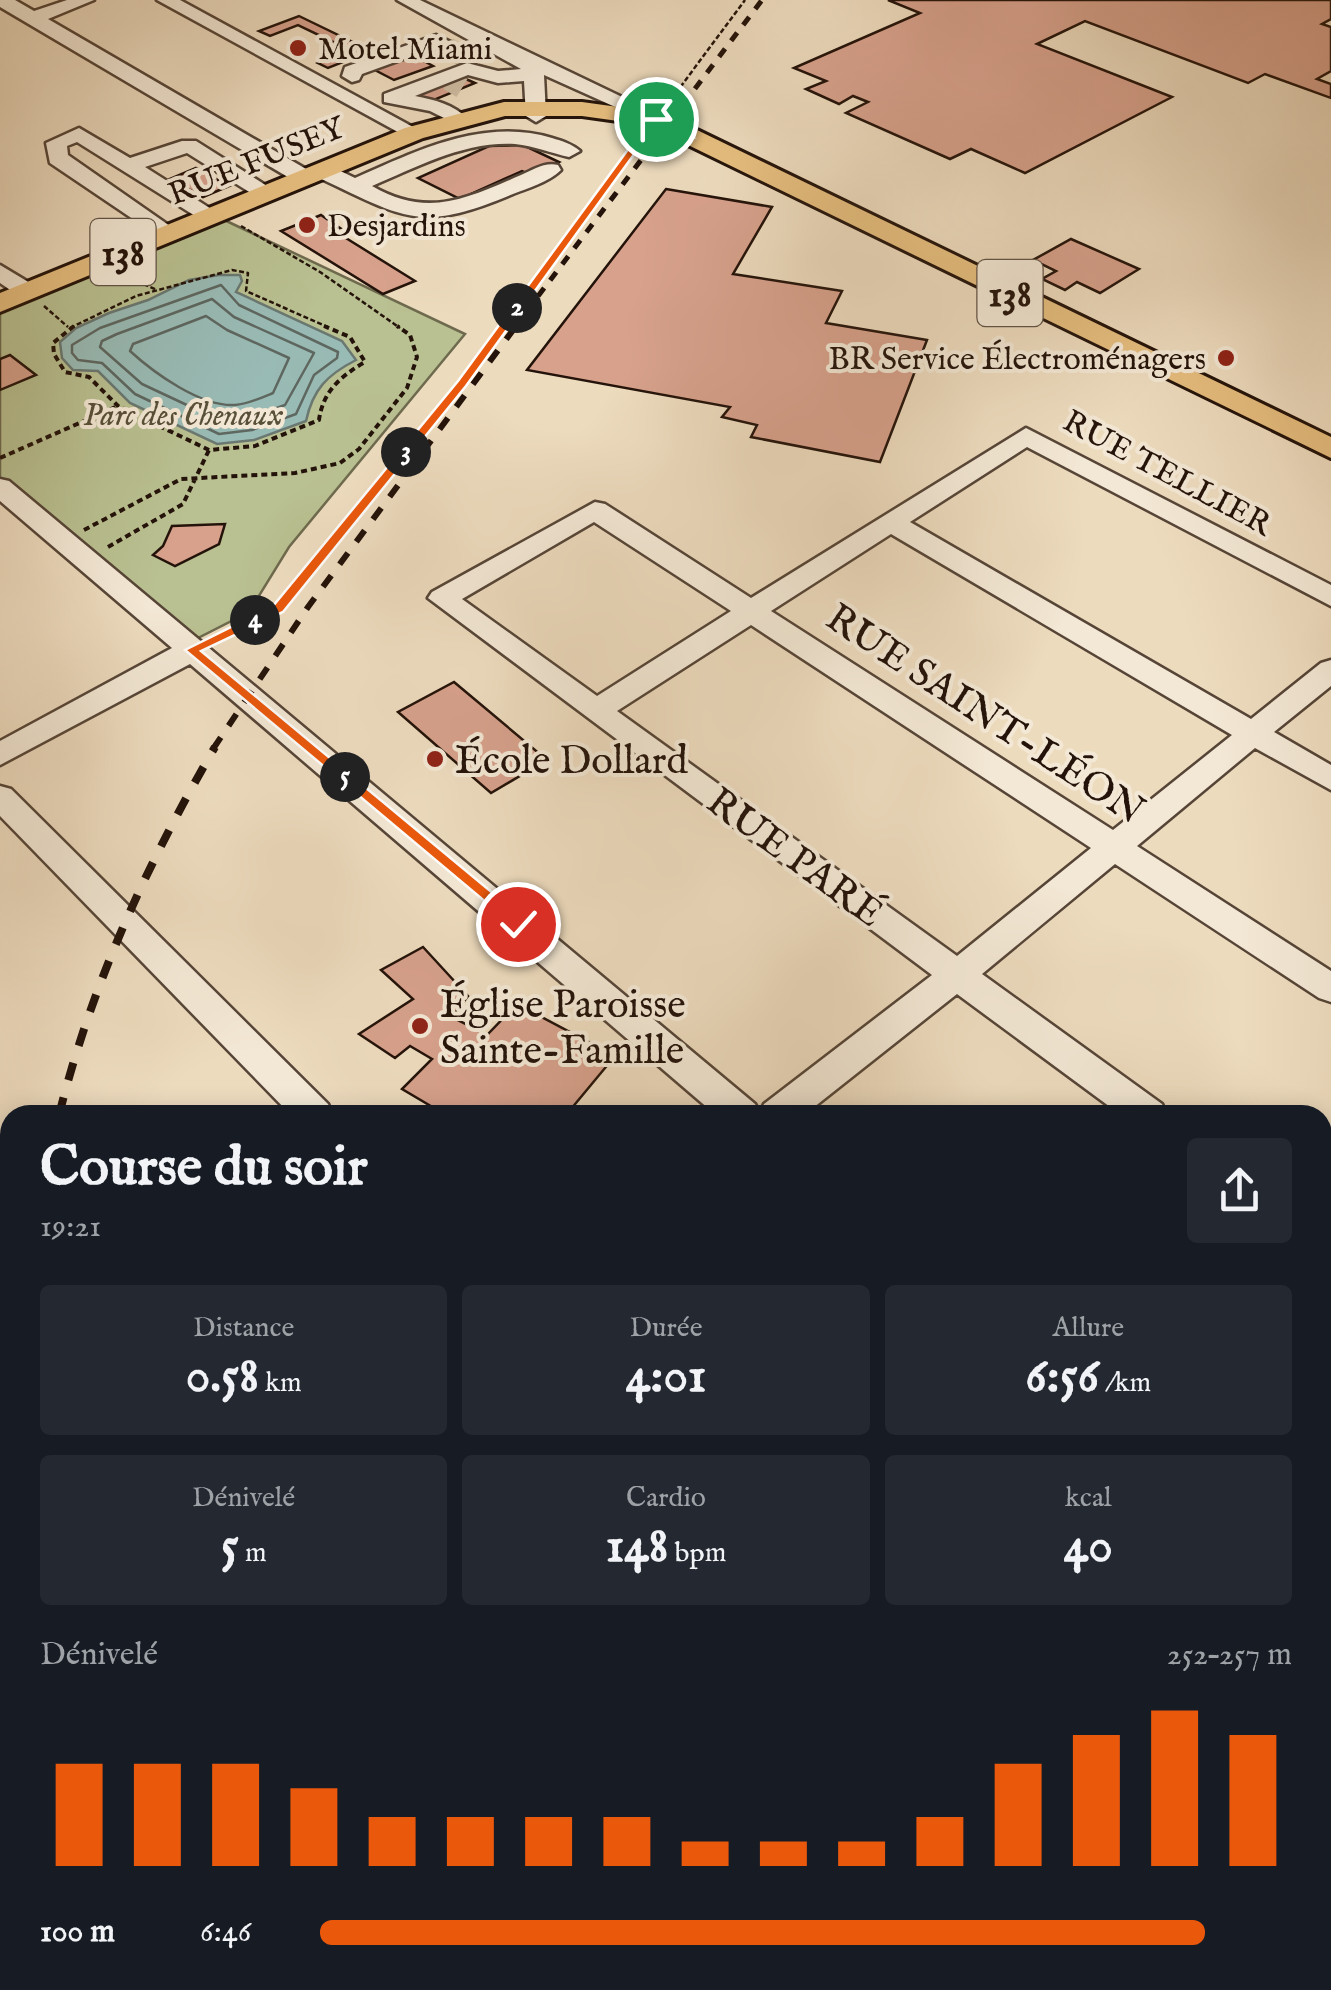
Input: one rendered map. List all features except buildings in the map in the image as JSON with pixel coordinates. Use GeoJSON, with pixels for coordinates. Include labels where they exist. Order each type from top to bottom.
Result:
{"type":"FeatureCollection","features":[{"type":"Feature","properties":{"kind":"main road","name":"RUE FUSEY"},"geometry":{"type":"LineString","coordinates":[[14,297],[414,133],[449,85],[485,115],[535,112],[656,122]]}},
{"type":"Feature","properties":{"kind":"main road","name":"138"},"geometry":{"type":"LineString","coordinates":[[656,122],[1331,448]]}},
{"type":"Feature","properties":{"kind":"street"},"geometry":{"type":"LineString","coordinates":[[2,0],[314,174],[356,186],[400,209],[473,203],[550,170]]}},
{"type":"Feature","properties":{"kind":"street"},"geometry":{"type":"LineString","coordinates":[[32,18],[86,0]]}},
{"type":"Feature","properties":{"kind":"street"},"geometry":{"type":"LineString","coordinates":[[166,0],[414,133]]}},
{"type":"Feature","properties":{"kind":"street"},"geometry":{"type":"LineString","coordinates":[[406,0],[656,122]]}},
{"type":"Feature","properties":{"kind":"street"},"geometry":{"type":"LineString","coordinates":[[352,76],[352,71],[436,41],[449,85]]}},
{"type":"Feature","properties":{"kind":"street"},"geometry":{"type":"LineString","coordinates":[[419,47],[449,85]]}},
{"type":"Feature","properties":{"kind":"street"},"geometry":{"type":"LineString","coordinates":[[516,55],[534,74],[535,112]]}},
{"type":"Feature","properties":{"kind":"street"},"geometry":{"type":"LineString","coordinates":[[369,109],[391,98],[449,85],[534,74]]}},
{"type":"Feature","properties":{"kind":"street"},"geometry":{"type":"LineString","coordinates":[[325,86],[352,76],[391,98]]}},
{"type":"Feature","properties":{"kind":"street"},"geometry":{"type":"LineString","coordinates":[[169,233],[58,158],[56,142],[79,134],[183,201],[213,215]]}},
{"type":"Feature","properties":{"kind":"street"},"geometry":{"type":"LineString","coordinates":[[356,186],[472,139],[538,137],[569,151]]}},
{"type":"Feature","properties":{"kind":"street"},"geometry":{"type":"LineString","coordinates":[[126,166],[188,145],[267,193]]}},
{"type":"Feature","properties":{"kind":"street"},"geometry":{"type":"LineString","coordinates":[[183,201],[185,195],[154,173],[206,156]]}},
{"type":"Feature","properties":{"kind":"street"},"geometry":{"type":"LineString","coordinates":[[0,272],[14,297]]}},
{"type":"Feature","properties":{"kind":"street","name":"RUE TELLIER"},"geometry":{"type":"LineString","coordinates":[[892,523],[1026,436],[1331,597]]}},
{"type":"Feature","properties":{"kind":"street"},"geometry":{"type":"LineString","coordinates":[[0,487],[730,1105]]}},
{"type":"Feature","properties":{"kind":"street","name":"RUE PARÉ"},"geometry":{"type":"LineString","coordinates":[[595,510],[442,598],[1135,1105]]}},
{"type":"Feature","properties":{"kind":"street","name":"RUE SAINT-LÉON"},"geometry":{"type":"LineString","coordinates":[[595,510],[1331,988]]}},
{"type":"Feature","properties":{"kind":"street"},"geometry":{"type":"LineString","coordinates":[[595,711],[892,523],[1331,780]]}},
{"type":"Feature","properties":{"kind":"street"},"geometry":{"type":"LineString","coordinates":[[0,754],[192,650]]}},
{"type":"Feature","properties":{"kind":"street"},"geometry":{"type":"LineString","coordinates":[[790,1105],[958,974],[1331,670]]}},
{"type":"Feature","properties":{"kind":"street"},"geometry":{"type":"LineString","coordinates":[[0,798],[304,1105]]}},
{"type":"Feature","properties":{"kind":"path"},"geometry":{"type":"LineString","coordinates":[[192,650],[278,609],[462,384],[745,0]]}},
{"type":"Feature","properties":{"kind":"path"},"geometry":{"type":"LineString","coordinates":[[75,550],[181,479],[296,473],[340,462],[359,449],[408,388],[417,358],[410,334],[390,318],[213,215]]}},
{"type":"Feature","properties":{"kind":"path"},"geometry":{"type":"LineString","coordinates":[[232,270],[248,273],[246,291],[350,337],[365,362],[337,380],[320,408],[319,420],[309,427],[255,446],[209,450],[118,406],[88,377],[66,372],[54,354],[53,342],[68,327],[176,281],[232,270]]}},
{"type":"Feature","properties":{"kind":"path"},"geometry":{"type":"LineString","coordinates":[[14,297],[68,327]]}},
{"type":"Feature","properties":{"kind":"path"},"geometry":{"type":"LineString","coordinates":[[0,458],[118,406]]}},
{"type":"Feature","properties":{"kind":"path"},"geometry":{"type":"LineString","coordinates":[[75,550],[184,504],[209,450]]}},
{"type":"Feature","properties":{"kind":"green space","name":"Parc des Chenaux"},"geometry":{"type":"Polygon","coordinates":[[[218,217],[465,334],[289,547],[249,612],[192,641],[0,481],[0,310],[218,217]]]}},
{"type":"Feature","properties":{"kind":"water"},"geometry":{"type":"Polygon","coordinates":[[[240,275],[242,281],[236,292],[342,341],[356,360],[323,384],[306,421],[254,440],[217,444],[130,403],[98,371],[73,370],[62,358],[60,342],[76,328],[189,280],[240,275]]]}},
{"type":"Feature","properties":{"kind":"tunnel"},"geometry":{"type":"LineString","coordinates":[[448,48],[465,57]]}},
{"type":"Feature","properties":{"kind":"tunnel"},"geometry":{"type":"LineString","coordinates":[[449,80],[462,88]]}},
{"type":"Feature","properties":{"kind":"railway"},"geometry":{"type":"LineString","coordinates":[[514,328],[762,0]]}},
{"type":"Feature","properties":{"kind":"railway"},"geometry":{"type":"LineString","coordinates":[[213,749],[308,607],[516,326]]}},
{"type":"Feature","properties":{"kind":"railway"},"geometry":{"type":"LineString","coordinates":[[62,1105],[88,1018],[124,925],[215,747]]}},
{"type":"Feature","properties":{"kind":"place","name":"Motel Miami"},"geometry":{"type":"Point","coordinates":[298,48]}},
{"type":"Feature","properties":{"kind":"place","name":"Desjardins"},"geometry":{"type":"Point","coordinates":[307,225]}},
{"type":"Feature","properties":{"kind":"place","name":"BR Service Électroménagers"},"geometry":{"type":"Point","coordinates":[1226,358]}},
{"type":"Feature","properties":{"kind":"place","name":"École Dollard"},"geometry":{"type":"Point","coordinates":[435,759]}},
{"type":"Feature","properties":{"kind":"place","name":"Église Paroisse Sainte-Famille"},"geometry":{"type":"Point","coordinates":[420,1026]}},
{"type":"Feature","properties":{"kind":"route"},"geometry":{"type":"LineString","coordinates":[[518,924],[192,650],[278,609],[462,384],[649,127],[689,138],[656,119]]}}]}
